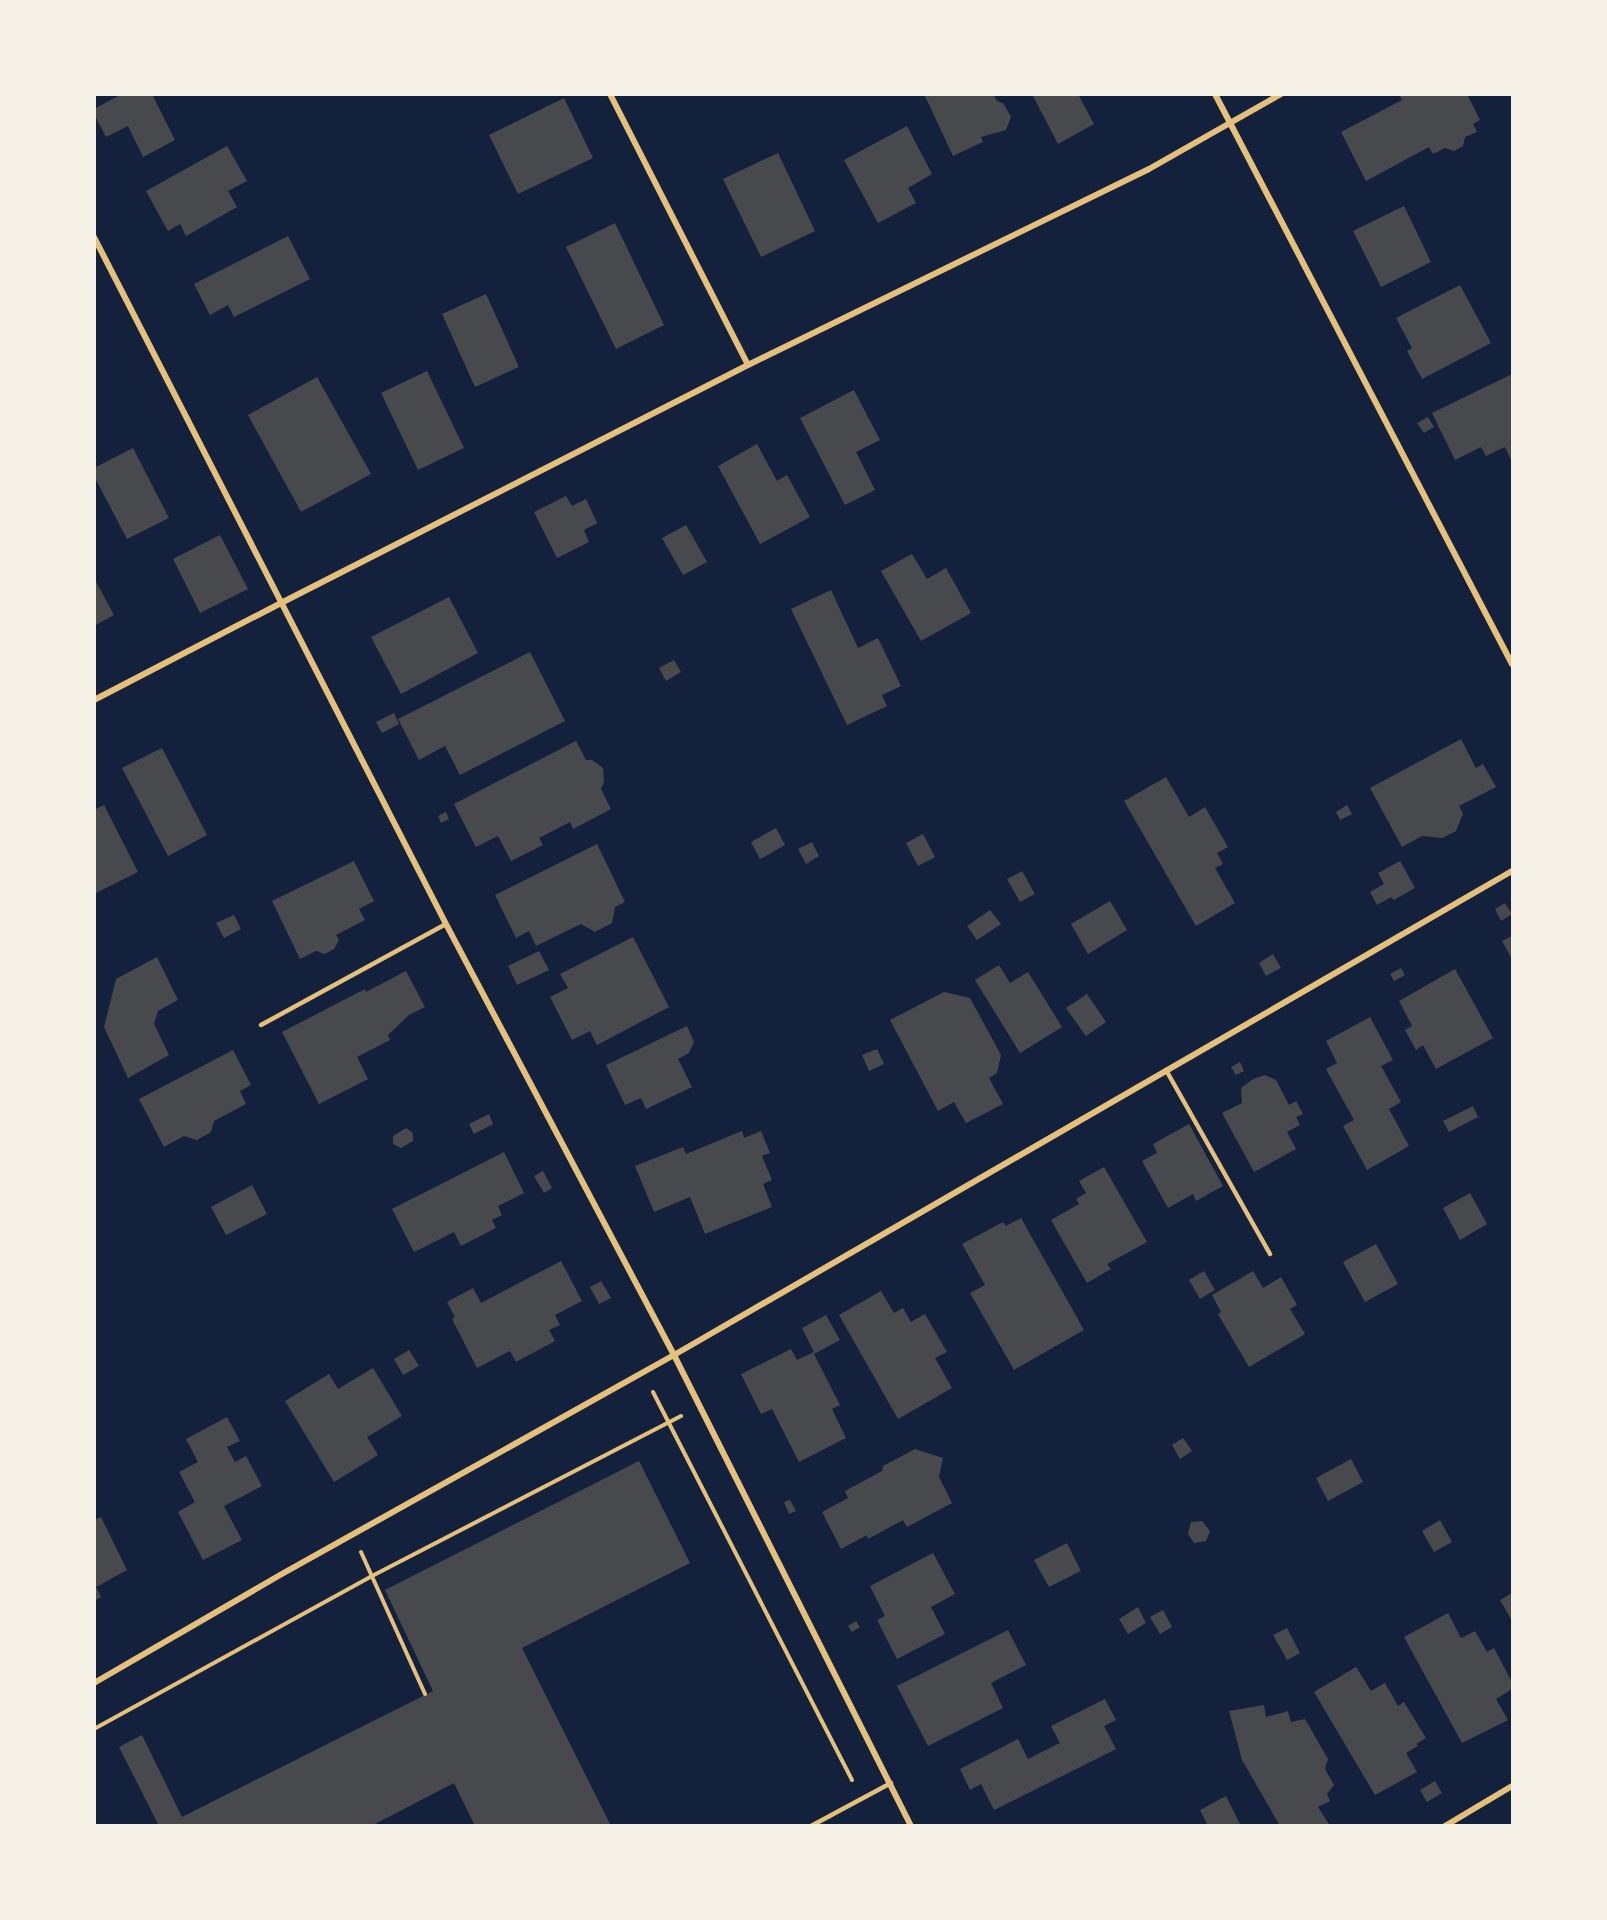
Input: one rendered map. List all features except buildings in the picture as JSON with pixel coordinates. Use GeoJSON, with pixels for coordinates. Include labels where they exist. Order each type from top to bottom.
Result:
{"type":"FeatureCollection","features":[{"type":"Feature","properties":{"kind":"street"},"geometry":{"type":"LineString","coordinates":[[610,94],[748,364]]}},
{"type":"Feature","properties":{"kind":"street"},"geometry":{"type":"LineString","coordinates":[[1215,94],[1512,664]]}},
{"type":"Feature","properties":{"kind":"street"},"geometry":{"type":"LineString","coordinates":[[94,700],[748,364],[1149,169],[1281,94]]}},
{"type":"Feature","properties":{"kind":"street"},"geometry":{"type":"LineString","coordinates":[[94,237],[446,924],[674,1355],[911,1826]]}},
{"type":"Feature","properties":{"kind":"street"},"geometry":{"type":"LineString","coordinates":[[94,1683],[280,1575],[674,1355],[1512,871]]}},
{"type":"Feature","properties":{"kind":"street"},"geometry":{"type":"LineString","coordinates":[[1445,1826],[1512,1786]]}},
{"type":"Feature","properties":{"kind":"lane"},"geometry":{"type":"LineString","coordinates":[[261,1025],[446,924]]}},
{"type":"Feature","properties":{"kind":"lane"},"geometry":{"type":"LineString","coordinates":[[1166,1070],[1270,1254]]}},
{"type":"Feature","properties":{"kind":"lane"},"geometry":{"type":"LineString","coordinates":[[811,1826],[891,1783]]}},
{"type":"Feature","properties":{"kind":"path"},"geometry":{"type":"LineString","coordinates":[[644,1372],[852,1780],[851,1805]]}},
{"type":"Feature","properties":{"kind":"path"},"geometry":{"type":"LineString","coordinates":[[94,1729],[372,1576],[699,1407]]}},
{"type":"Feature","properties":{"kind":"path"},"geometry":{"type":"LineString","coordinates":[[353,1535],[425,1694]]}}]}
